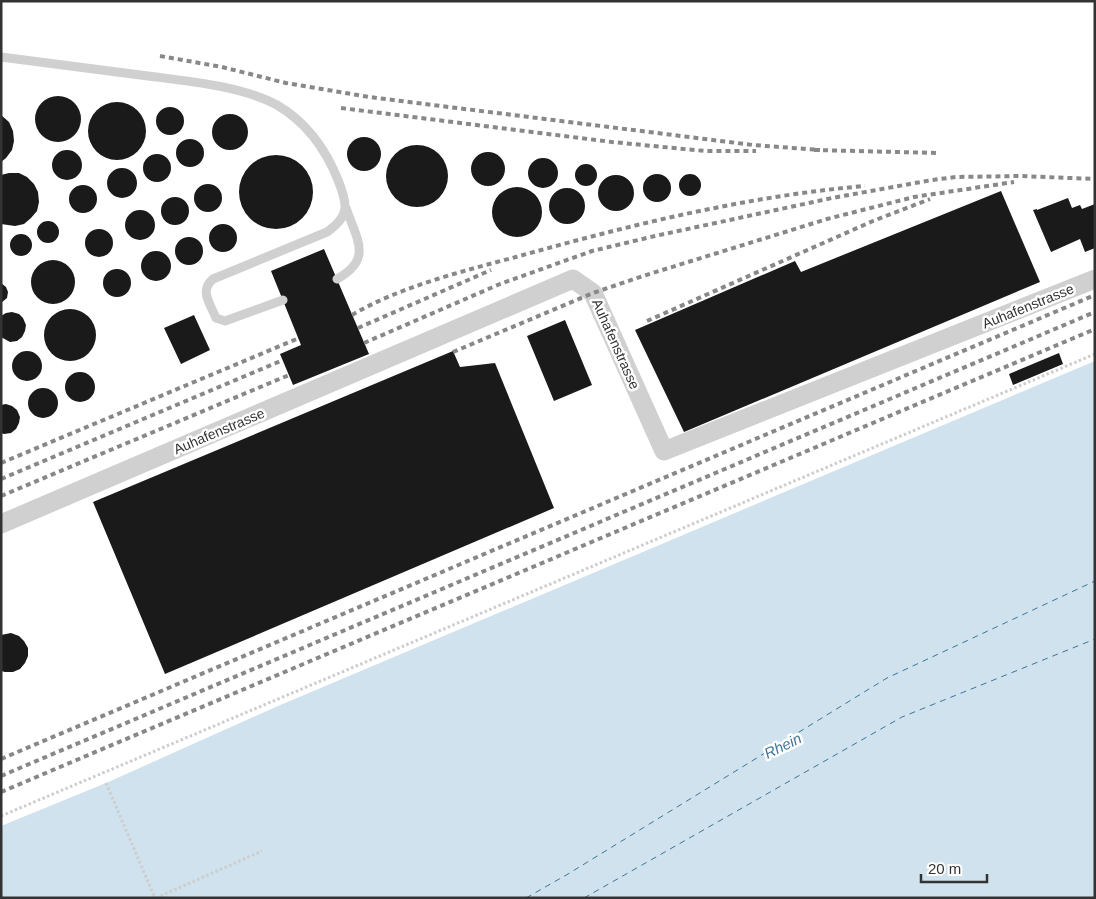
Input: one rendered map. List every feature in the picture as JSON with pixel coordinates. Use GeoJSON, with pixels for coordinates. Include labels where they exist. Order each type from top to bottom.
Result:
{"type":"FeatureCollection","features":[{"type":"Feature","properties":{"kind":"street","name":"Auhafenstrasse"},"geometry":{"type":"LineString","coordinates":[[1,524],[573,279],[593,293],[664,451],[1095,279]]}},
{"type":"Feature","properties":{"kind":"lane"},"geometry":{"type":"LineString","coordinates":[[1,57],[205,83],[246,93],[277,105],[301,123],[321,145],[338,181],[360,252],[355,266],[337,279]]}},
{"type":"Feature","properties":{"kind":"lane"},"geometry":{"type":"LineString","coordinates":[[283,300],[231,320],[220,320],[216,318],[206,294],[206,289],[208,283],[214,279],[327,232],[342,218],[346,208]]}},
{"type":"Feature","properties":{"kind":"path"},"geometry":{"type":"LineString","coordinates":[[1,816],[1095,354]]}},
{"type":"Feature","properties":{"kind":"path"},"geometry":{"type":"LineString","coordinates":[[106,783],[155,898],[262,851]]}},
{"type":"Feature","properties":{"kind":"water","name":"Rhein"},"geometry":{"type":"Polygon","coordinates":[[[1095,361],[1095,898],[1,898],[1,826],[106,783],[278,706],[1095,361]]]}},
{"type":"Feature","properties":{"kind":"building"},"geometry":{"type":"Polygon","coordinates":[[[54,96],[62,96],[71,100],[77,106],[81,119],[77,132],[71,138],[62,142],[54,142],[45,138],[39,132],[35,123],[35,115],[39,106],[45,100],[54,96]]]}},
{"type":"Feature","properties":{"kind":"building"},"geometry":{"type":"Polygon","coordinates":[[[117,102],[128,104],[141,115],[146,131],[144,142],[133,155],[117,160],[106,158],[93,147],[88,131],[90,120],[101,107],[117,102]]]}},
{"type":"Feature","properties":{"kind":"building"},"geometry":{"type":"Polygon","coordinates":[[[170,107],[180,111],[184,121],[180,131],[170,135],[160,131],[156,121],[160,111],[170,107]]]}},
{"type":"Feature","properties":{"kind":"building"},"geometry":{"type":"Polygon","coordinates":[[[230,114],[242,120],[248,132],[242,144],[230,150],[218,144],[212,132],[218,120],[230,114]]]}},
{"type":"Feature","properties":{"kind":"building"},"geometry":{"type":"Polygon","coordinates":[[[1,115],[9,122],[13,131],[14,141],[12,150],[1,162],[1,115]]]}},
{"type":"Feature","properties":{"kind":"building"},"geometry":{"type":"Polygon","coordinates":[[[364,137],[371,138],[376,142],[380,147],[380,161],[376,166],[371,170],[364,171],[357,170],[352,166],[348,161],[347,154],[348,147],[352,142],[357,138],[364,137]]]}},
{"type":"Feature","properties":{"kind":"building"},"geometry":{"type":"Polygon","coordinates":[[[190,139],[200,143],[204,153],[200,163],[190,167],[180,163],[176,153],[180,143],[190,139]]]}},
{"type":"Feature","properties":{"kind":"building"},"geometry":{"type":"Polygon","coordinates":[[[417,145],[429,147],[439,154],[446,164],[448,176],[446,188],[439,198],[429,205],[417,207],[405,205],[395,198],[388,188],[386,176],[388,164],[395,154],[405,147],[417,145]]]}},
{"type":"Feature","properties":{"kind":"building"},"geometry":{"type":"Polygon","coordinates":[[[67,150],[77,155],[82,165],[77,175],[67,180],[57,175],[52,165],[57,155],[67,150]]]}},
{"type":"Feature","properties":{"kind":"building"},"geometry":{"type":"Polygon","coordinates":[[[488,152],[495,153],[500,157],[504,162],[504,176],[500,181],[495,185],[488,186],[481,185],[476,181],[472,176],[471,169],[472,162],[476,157],[481,153],[488,152]]]}},
{"type":"Feature","properties":{"kind":"building"},"geometry":{"type":"Polygon","coordinates":[[[157,154],[167,158],[171,168],[167,178],[157,182],[147,178],[143,168],[147,158],[157,154]]]}},
{"type":"Feature","properties":{"kind":"building"},"geometry":{"type":"Polygon","coordinates":[[[276,155],[290,158],[302,166],[310,178],[313,192],[310,206],[302,218],[290,226],[276,229],[262,226],[250,218],[242,206],[239,192],[242,178],[250,166],[262,158],[276,155]]]}},
{"type":"Feature","properties":{"kind":"building"},"geometry":{"type":"Polygon","coordinates":[[[543,158],[549,159],[557,167],[557,179],[549,187],[543,188],[537,187],[529,179],[528,173],[529,167],[537,159],[543,158]]]}},
{"type":"Feature","properties":{"kind":"building"},"geometry":{"type":"Polygon","coordinates":[[[586,164],[594,167],[597,175],[594,183],[586,186],[578,183],[575,175],[578,167],[586,164]]]}},
{"type":"Feature","properties":{"kind":"building"},"geometry":{"type":"Polygon","coordinates":[[[122,168],[132,173],[137,183],[132,193],[122,198],[112,193],[107,183],[112,173],[122,168]]]}},
{"type":"Feature","properties":{"kind":"building"},"geometry":{"type":"Polygon","coordinates":[[[19,173],[27,177],[34,184],[38,192],[39,202],[37,211],[24,224],[15,226],[1,224],[1,175],[19,173]]]}},
{"type":"Feature","properties":{"kind":"building"},"geometry":{"type":"Polygon","coordinates":[[[657,174],[667,178],[671,188],[667,198],[657,202],[647,198],[643,188],[647,178],[657,174]]]}},
{"type":"Feature","properties":{"kind":"building"},"geometry":{"type":"Polygon","coordinates":[[[690,174],[698,177],[701,185],[698,193],[690,196],[682,193],[679,185],[682,177],[690,174]]]}},
{"type":"Feature","properties":{"kind":"building"},"geometry":{"type":"Polygon","coordinates":[[[616,175],[623,176],[629,180],[633,186],[633,200],[629,206],[623,210],[616,211],[609,210],[603,206],[599,200],[598,193],[599,186],[603,180],[609,176],[616,175]]]}},
{"type":"Feature","properties":{"kind":"building"},"geometry":{"type":"Polygon","coordinates":[[[208,184],[218,188],[222,198],[218,208],[208,212],[198,208],[194,198],[198,188],[208,184]]]}},
{"type":"Feature","properties":{"kind":"building"},"geometry":{"type":"Polygon","coordinates":[[[83,185],[93,189],[97,199],[93,209],[83,213],[73,209],[69,199],[73,189],[83,185]]]}},
{"type":"Feature","properties":{"kind":"building"},"geometry":{"type":"Polygon","coordinates":[[[517,187],[531,191],[538,198],[542,212],[538,226],[531,233],[517,237],[503,233],[496,226],[492,212],[496,198],[503,191],[517,187]]]}},
{"type":"Feature","properties":{"kind":"building"},"geometry":{"type":"Polygon","coordinates":[[[567,188],[574,189],[580,193],[584,199],[584,213],[580,219],[574,223],[567,224],[560,223],[554,219],[550,213],[549,206],[550,199],[554,193],[560,189],[567,188]]]}},
{"type":"Feature","properties":{"kind":"building"},"geometry":{"type":"Polygon","coordinates":[[[1001,191],[1040,282],[684,432],[635,330],[795,261],[801,272],[1001,191]]]}},
{"type":"Feature","properties":{"kind":"building"},"geometry":{"type":"Polygon","coordinates":[[[175,197],[185,201],[189,211],[185,221],[175,225],[165,221],[161,211],[165,201],[175,197]]]}},
{"type":"Feature","properties":{"kind":"building"},"geometry":{"type":"Polygon","coordinates":[[[1068,198],[1072,208],[1080,205],[1082,209],[1095,204],[1095,248],[1085,252],[1080,239],[1051,252],[1033,210],[1068,198]]]}},
{"type":"Feature","properties":{"kind":"building"},"geometry":{"type":"Polygon","coordinates":[[[140,210],[150,215],[155,225],[150,235],[140,240],[130,235],[125,225],[130,215],[140,210]]]}},
{"type":"Feature","properties":{"kind":"building"},"geometry":{"type":"Polygon","coordinates":[[[48,221],[56,224],[59,232],[56,240],[48,243],[40,240],[37,232],[40,224],[48,221]]]}},
{"type":"Feature","properties":{"kind":"building"},"geometry":{"type":"Polygon","coordinates":[[[223,224],[233,228],[237,238],[233,248],[223,252],[213,248],[209,238],[213,228],[223,224]]]}},
{"type":"Feature","properties":{"kind":"building"},"geometry":{"type":"Polygon","coordinates":[[[99,229],[109,233],[113,243],[109,253],[99,257],[89,253],[85,243],[89,233],[99,229]]]}},
{"type":"Feature","properties":{"kind":"building"},"geometry":{"type":"Polygon","coordinates":[[[21,234],[29,237],[32,245],[29,253],[21,256],[13,253],[10,245],[13,237],[21,234]]]}},
{"type":"Feature","properties":{"kind":"building"},"geometry":{"type":"Polygon","coordinates":[[[189,237],[199,241],[203,251],[199,261],[189,265],[179,261],[175,251],[179,241],[189,237]]]}},
{"type":"Feature","properties":{"kind":"building"},"geometry":{"type":"Polygon","coordinates":[[[324,249],[369,354],[293,385],[280,354],[301,345],[271,271],[324,249]]]}},
{"type":"Feature","properties":{"kind":"building"},"geometry":{"type":"Polygon","coordinates":[[[156,251],[166,256],[171,266],[166,276],[156,281],[146,276],[141,266],[146,256],[156,251]]]}},
{"type":"Feature","properties":{"kind":"building"},"geometry":{"type":"Polygon","coordinates":[[[53,260],[65,264],[71,270],[75,282],[71,294],[65,300],[53,304],[41,300],[35,294],[31,282],[35,270],[41,264],[53,260]]]}},
{"type":"Feature","properties":{"kind":"building"},"geometry":{"type":"Polygon","coordinates":[[[117,269],[127,273],[131,283],[127,293],[117,297],[107,293],[103,283],[107,273],[117,269]]]}},
{"type":"Feature","properties":{"kind":"building"},"geometry":{"type":"Polygon","coordinates":[[[1,283],[8,292],[7,298],[1,303],[1,283]]]}},
{"type":"Feature","properties":{"kind":"building"},"geometry":{"type":"Polygon","coordinates":[[[70,309],[84,313],[92,321],[96,335],[92,349],[84,357],[70,361],[56,357],[48,349],[44,335],[48,321],[56,313],[70,309]]]}},
{"type":"Feature","properties":{"kind":"building"},"geometry":{"type":"Polygon","coordinates":[[[12,312],[19,314],[26,325],[22,337],[17,341],[10,342],[1,337],[1,316],[12,312]]]}},
{"type":"Feature","properties":{"kind":"building"},"geometry":{"type":"Polygon","coordinates":[[[194,315],[210,350],[181,364],[164,328],[194,315]]]}},
{"type":"Feature","properties":{"kind":"building"},"geometry":{"type":"Polygon","coordinates":[[[565,320],[592,385],[554,401],[527,336],[565,320]]]}},
{"type":"Feature","properties":{"kind":"building"},"geometry":{"type":"Polygon","coordinates":[[[27,351],[37,356],[42,366],[37,376],[27,381],[17,376],[12,366],[17,356],[27,351]]]}},
{"type":"Feature","properties":{"kind":"building"},"geometry":{"type":"Polygon","coordinates":[[[453,351],[460,367],[495,363],[554,508],[165,674],[93,502],[453,351]]]}},
{"type":"Feature","properties":{"kind":"building"},"geometry":{"type":"Polygon","coordinates":[[[1059,353],[1063,364],[1013,385],[1009,374],[1059,353]]]}},
{"type":"Feature","properties":{"kind":"building"},"geometry":{"type":"Polygon","coordinates":[[[80,372],[86,373],[94,381],[94,393],[86,401],[80,402],[74,401],[66,393],[65,387],[66,381],[74,373],[80,372]]]}},
{"type":"Feature","properties":{"kind":"building"},"geometry":{"type":"Polygon","coordinates":[[[43,388],[53,393],[58,403],[53,413],[43,418],[33,413],[28,403],[33,393],[43,388]]]}},
{"type":"Feature","properties":{"kind":"building"},"geometry":{"type":"Polygon","coordinates":[[[6,404],[17,410],[20,417],[16,429],[11,433],[4,434],[1,433],[1,405],[6,404]]]}},
{"type":"Feature","properties":{"kind":"building"},"geometry":{"type":"Polygon","coordinates":[[[11,633],[19,636],[24,641],[28,648],[28,656],[20,669],[13,672],[5,672],[1,671],[1,635],[11,633]]]}},
{"type":"Feature","properties":{"kind":"ferry route"},"geometry":{"type":"LineString","coordinates":[[526,898],[887,678],[1095,581]]}},
{"type":"Feature","properties":{"kind":"ferry route"},"geometry":{"type":"LineString","coordinates":[[584,898],[902,717],[1095,639]]}},
{"type":"Feature","properties":{"kind":"railway"},"geometry":{"type":"LineString","coordinates":[[160,56],[222,67],[286,83],[369,97],[753,145],[820,150]]}},
{"type":"Feature","properties":{"kind":"railway"},"geometry":{"type":"LineString","coordinates":[[341,108],[612,142],[705,151],[756,151]]}},
{"type":"Feature","properties":{"kind":"railway"},"geometry":{"type":"LineString","coordinates":[[814,150],[939,153]]}},
{"type":"Feature","properties":{"kind":"railway"},"geometry":{"type":"LineString","coordinates":[[364,343],[500,284],[592,251],[655,236],[832,198],[932,180],[956,177],[1020,176],[1095,179]]}},
{"type":"Feature","properties":{"kind":"railway"},"geometry":{"type":"LineString","coordinates":[[453,352],[593,293],[827,219],[914,197],[1014,182]]}},
{"type":"Feature","properties":{"kind":"railway"},"geometry":{"type":"LineString","coordinates":[[352,315],[390,296],[432,281],[645,223],[733,204],[865,186]]}},
{"type":"Feature","properties":{"kind":"railway"},"geometry":{"type":"LineString","coordinates":[[647,321],[873,221],[930,199]]}},
{"type":"Feature","properties":{"kind":"railway"},"geometry":{"type":"LineString","coordinates":[[358,328],[491,270]]}},
{"type":"Feature","properties":{"kind":"railway"},"geometry":{"type":"LineString","coordinates":[[1,759],[1095,295]]}},
{"type":"Feature","properties":{"kind":"railway"},"geometry":{"type":"LineString","coordinates":[[1,776],[1095,312]]}},
{"type":"Feature","properties":{"kind":"railway"},"geometry":{"type":"LineString","coordinates":[[1,792],[1095,329]]}},
{"type":"Feature","properties":{"kind":"railway"},"geometry":{"type":"LineString","coordinates":[[1,463],[299,338]]}},
{"type":"Feature","properties":{"kind":"railway"},"geometry":{"type":"LineString","coordinates":[[1,479],[283,360]]}},
{"type":"Feature","properties":{"kind":"railway"},"geometry":{"type":"LineString","coordinates":[[1,496],[289,375]]}}]}
